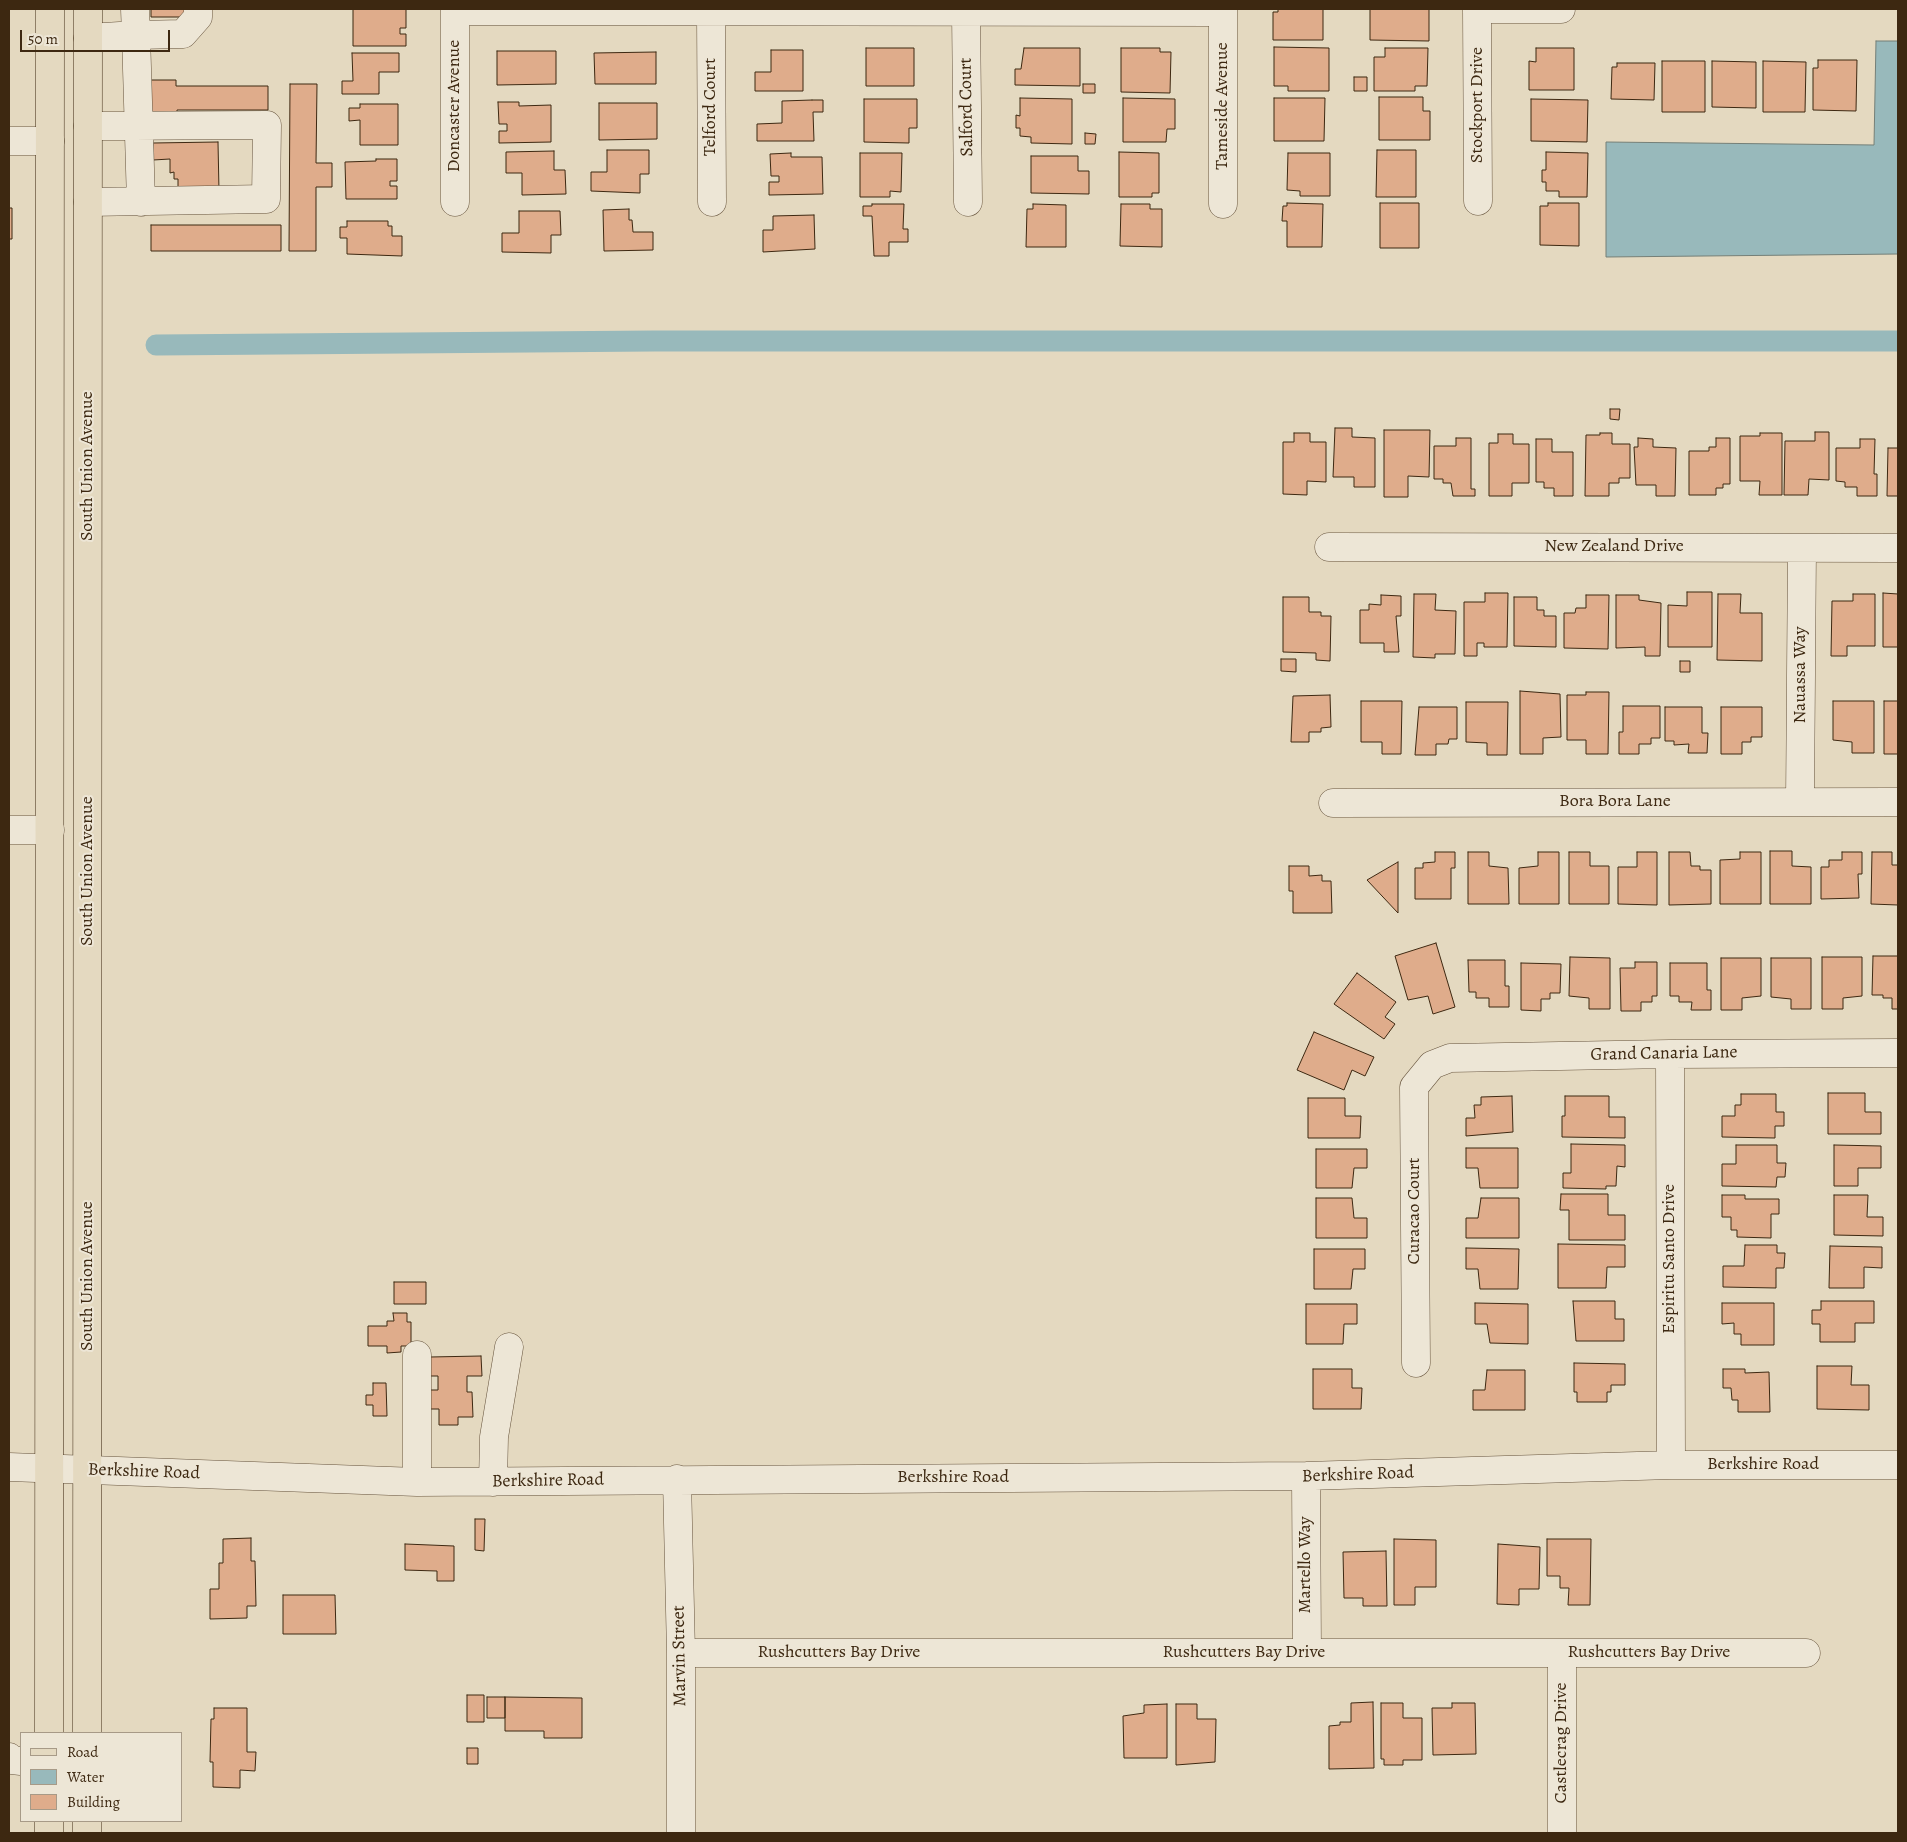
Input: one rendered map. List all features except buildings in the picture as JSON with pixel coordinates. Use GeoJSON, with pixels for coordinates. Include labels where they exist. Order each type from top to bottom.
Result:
{"type":"FeatureCollection","features":[{"type":"Feature","properties":{"kind":"main road"},"geometry":{"type":"LineString","coordinates":[[49,1732],[50,9]]}},
{"type":"Feature","properties":{"kind":"main road","name":"South Union Avenue"},"geometry":{"type":"LineString","coordinates":[[87,1732],[88,9]]}},
{"type":"Feature","properties":{"kind":"street"},"geometry":{"type":"LineString","coordinates":[[88,38],[136,22],[183,34],[198,17],[198,9]]}},
{"type":"Feature","properties":{"kind":"street"},"geometry":{"type":"LineString","coordinates":[[1477,9],[1560,9]]}},
{"type":"Feature","properties":{"kind":"street","name":"Stockport Drive"},"geometry":{"type":"LineString","coordinates":[[1477,9],[1478,201]]}},
{"type":"Feature","properties":{"kind":"street"},"geometry":{"type":"LineString","coordinates":[[455,10],[711,12],[1223,10]]}},
{"type":"Feature","properties":{"kind":"street","name":"Doncaster Avenue"},"geometry":{"type":"LineString","coordinates":[[455,10],[455,202]]}},
{"type":"Feature","properties":{"kind":"street","name":"Tameside Avenue"},"geometry":{"type":"LineString","coordinates":[[1223,10],[1223,204]]}},
{"type":"Feature","properties":{"kind":"street","name":"Telford Court"},"geometry":{"type":"LineString","coordinates":[[711,12],[712,202]]}},
{"type":"Feature","properties":{"kind":"street","name":"Salford Court"},"geometry":{"type":"LineString","coordinates":[[966,12],[968,202]]}},
{"type":"Feature","properties":{"kind":"street"},"geometry":{"type":"LineString","coordinates":[[136,22],[141,202]]}},
{"type":"Feature","properties":{"kind":"street"},"geometry":{"type":"LineString","coordinates":[[88,126],[267,125],[266,199],[88,202]]}},
{"type":"Feature","properties":{"kind":"street"},"geometry":{"type":"LineString","coordinates":[[9,141],[50,141]]}},
{"type":"Feature","properties":{"kind":"street","name":"New Zealand Drive"},"geometry":{"type":"LineString","coordinates":[[1329,547],[1898,548]]}},
{"type":"Feature","properties":{"kind":"street","name":"Nauassa Way"},"geometry":{"type":"LineString","coordinates":[[1800,802],[1802,548]]}},
{"type":"Feature","properties":{"kind":"street","name":"Bora Bora Lane"},"geometry":{"type":"LineString","coordinates":[[1333,804],[1898,802]]}},
{"type":"Feature","properties":{"kind":"street"},"geometry":{"type":"LineString","coordinates":[[9,830],[50,830]]}},
{"type":"Feature","properties":{"kind":"street","name":"Grand Canaria Lane"},"geometry":{"type":"LineString","coordinates":[[1432,1064],[1450,1058],[1670,1054],[1898,1053]]}},
{"type":"Feature","properties":{"kind":"street","name":"Espiritu Santo Drive"},"geometry":{"type":"LineString","coordinates":[[1670,1054],[1671,1465]]}},
{"type":"Feature","properties":{"kind":"street","name":"Curacao Court"},"geometry":{"type":"LineString","coordinates":[[1416,1363],[1414,1087],[1432,1064]]}},
{"type":"Feature","properties":{"kind":"street"},"geometry":{"type":"LineString","coordinates":[[494,1482],[494,1437],[508,1347]]}},
{"type":"Feature","properties":{"kind":"street"},"geometry":{"type":"LineString","coordinates":[[417,1355],[417,1482]]}},
{"type":"Feature","properties":{"kind":"street","name":"Berkshire Road"},"geometry":{"type":"LineString","coordinates":[[9,1467],[417,1482],[494,1482],[677,1479],[1306,1476],[1671,1465],[1898,1465]]}},
{"type":"Feature","properties":{"kind":"street","name":"Martello Way"},"geometry":{"type":"LineString","coordinates":[[1306,1476],[1307,1653]]}},
{"type":"Feature","properties":{"kind":"street","name":"Marvin Street"},"geometry":{"type":"LineString","coordinates":[[677,1479],[681,1653],[681,1833]]}},
{"type":"Feature","properties":{"kind":"street","name":"Rushcutters Bay Drive"},"geometry":{"type":"LineString","coordinates":[[681,1653],[1806,1653]]}},
{"type":"Feature","properties":{"kind":"street","name":"Castlecrag Drive"},"geometry":{"type":"LineString","coordinates":[[1562,1653],[1562,1833]]}},
{"type":"Feature","properties":{"kind":"street"},"geometry":{"type":"LineString","coordinates":[[9,1756],[12,1760],[20,1761]]}},
{"type":"Feature","properties":{"kind":"water"},"geometry":{"type":"Polygon","coordinates":[[[1876,41],[1898,41],[1898,254],[1606,257],[1606,142],[1874,145],[1876,41]]]}},
{"type":"Feature","properties":{"kind":"waterway"},"geometry":{"type":"LineString","coordinates":[[156,345],[654,341],[1898,341]]}}]}
